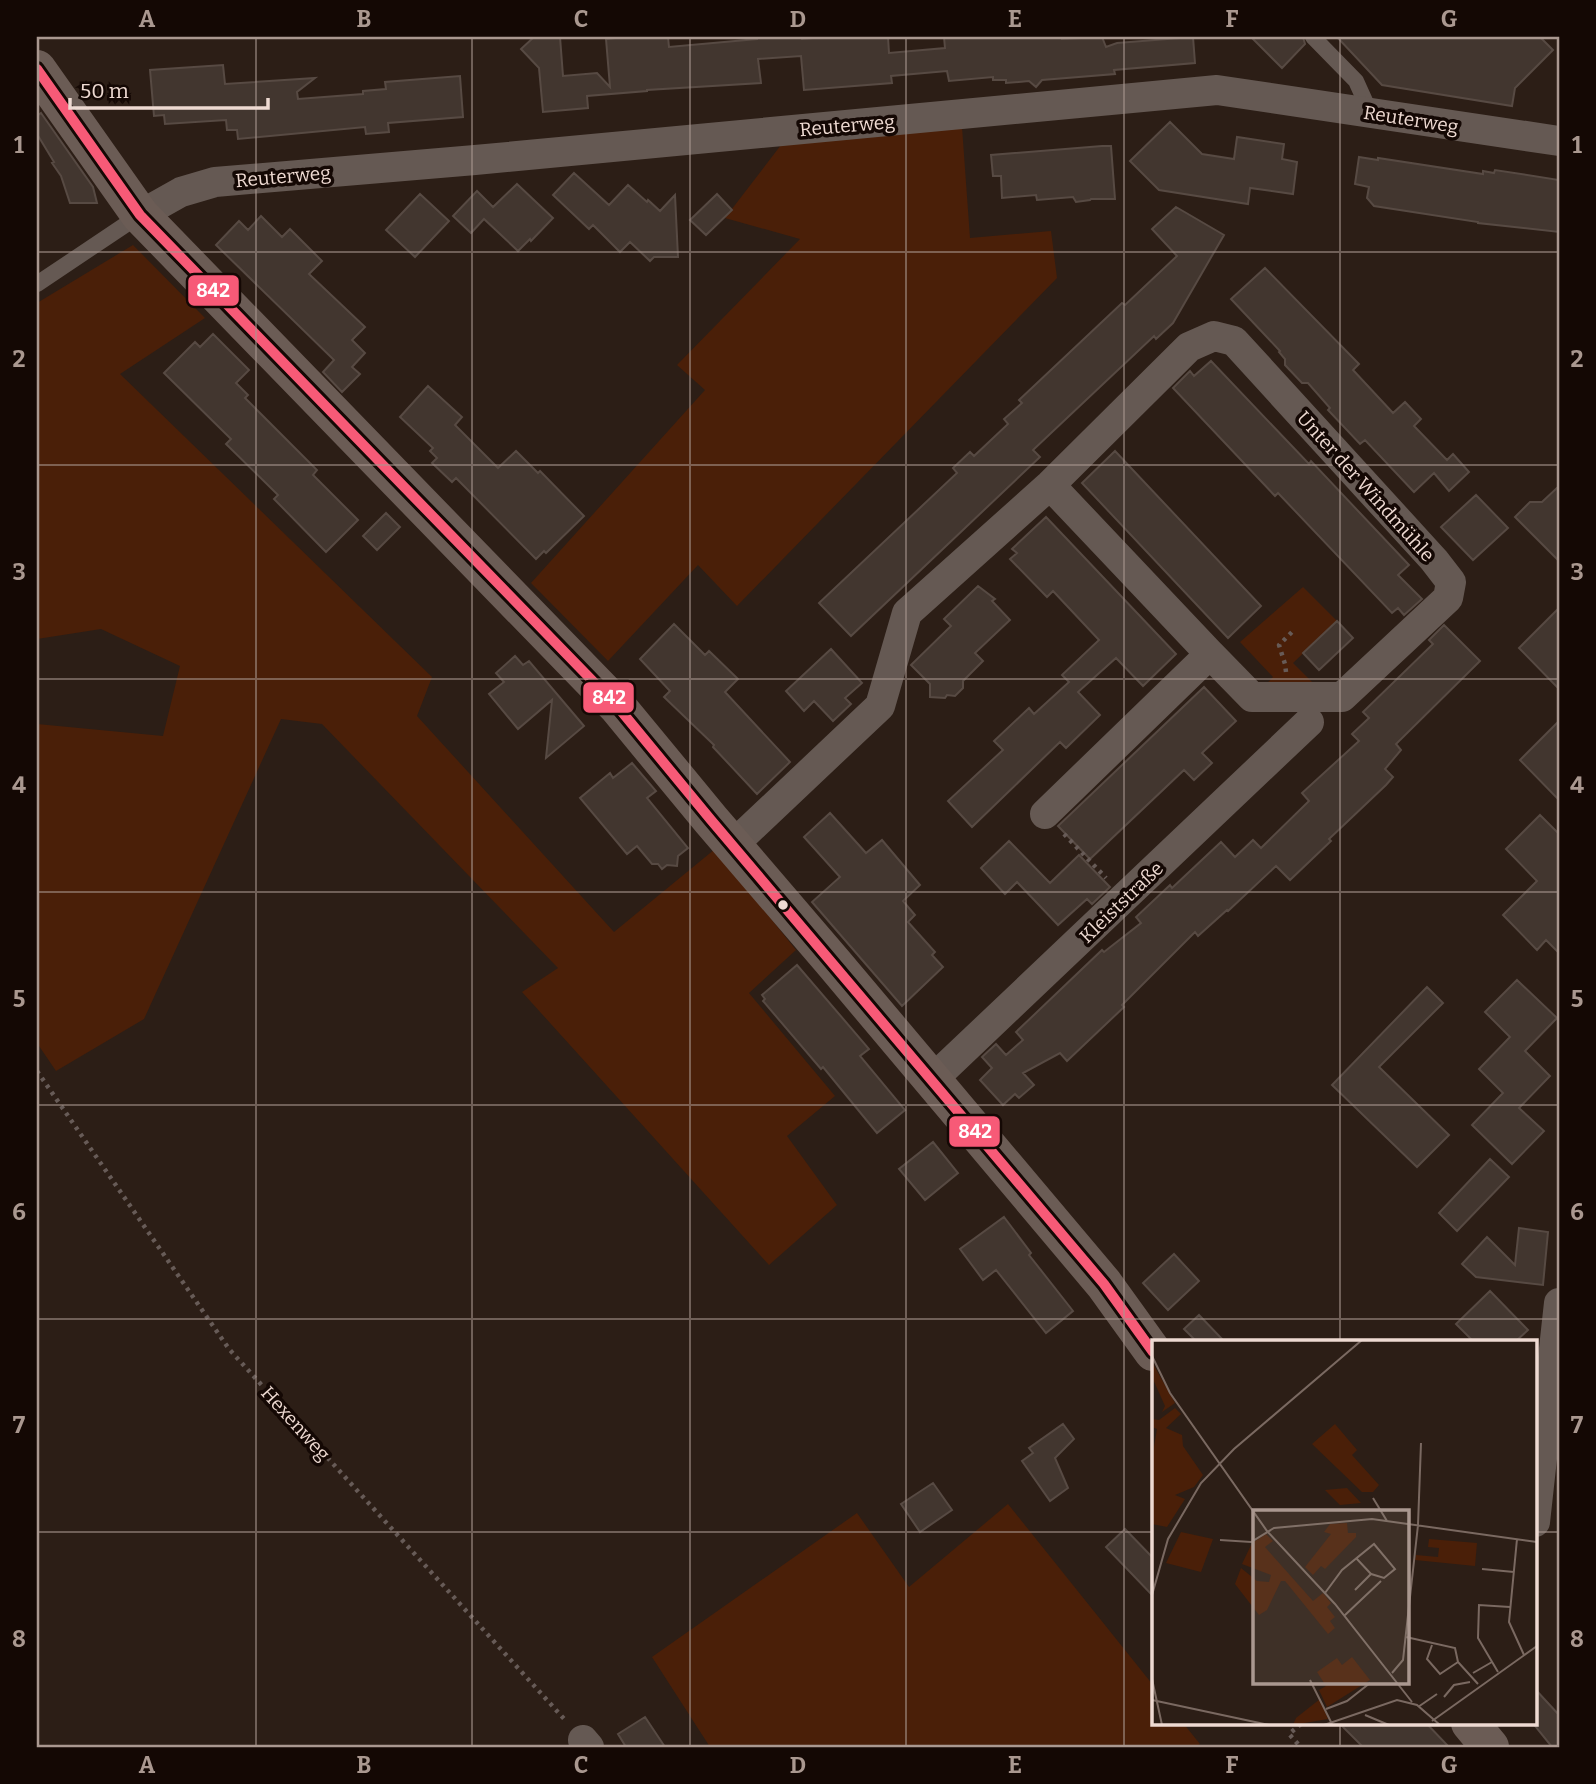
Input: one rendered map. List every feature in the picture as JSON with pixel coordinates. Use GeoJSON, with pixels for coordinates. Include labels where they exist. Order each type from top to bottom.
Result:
{"type":"FeatureCollection","features":[{"type":"Feature","properties":{"kind":"street"},"geometry":{"type":"LineString","coordinates":[[37,69],[140,215],[617,706],[1104,1284],[1152,1351]]}},
{"type":"Feature","properties":{"kind":"street","name":"Reuterweg"},"geometry":{"type":"LineString","coordinates":[[140,215],[181,191],[215,182],[1217,90],[1559,141]]}},
{"type":"Feature","properties":{"kind":"street","name":"Unter der Windmühle"},"geometry":{"type":"LineString","coordinates":[[733,845],[880,706],[907,613],[1050,485],[1189,346],[1214,337],[1234,341],[1434,559],[1451,582],[1448,598],[1342,697],[1252,696],[1050,485]]}},
{"type":"Feature","properties":{"kind":"street"},"geometry":{"type":"LineString","coordinates":[[1045,814],[1210,653]]}},
{"type":"Feature","properties":{"kind":"street","name":"Kleiststraße"},"geometry":{"type":"LineString","coordinates":[[932,1080],[1309,723]]}},
{"type":"Feature","properties":{"kind":"street"},"geometry":{"type":"LineString","coordinates":[[1536,1513],[1559,1303]]}},
{"type":"Feature","properties":{"kind":"street"},"geometry":{"type":"LineString","coordinates":[[1471,1724],[1490,1747]]}},
{"type":"Feature","properties":{"kind":"lane"},"geometry":{"type":"LineString","coordinates":[[1313,37],[1356,81],[1370,113]]}},
{"type":"Feature","properties":{"kind":"lane"},"geometry":{"type":"LineString","coordinates":[[37,284],[140,215]]}},
{"type":"Feature","properties":{"kind":"path"},"geometry":{"type":"LineString","coordinates":[[1287,697],[1285,664],[1279,645],[1292,632]]}},
{"type":"Feature","properties":{"kind":"path","name":"Hexenweg"},"geometry":{"type":"LineString","coordinates":[[37,1071],[229,1349],[586,1743]]}},
{"type":"Feature","properties":{"kind":"path"},"geometry":{"type":"LineString","coordinates":[[1298,1744],[1289,1734],[1301,1724]]}},
{"type":"Feature","properties":{"kind":"shaded area"},"geometry":{"type":"Polygon","coordinates":[[[962,127],[970,238],[1051,231],[1057,278],[737,606],[698,565],[608,661],[531,583],[705,390],[677,365],[800,239],[725,218],[781,145],[962,127]]]}},
{"type":"Feature","properties":{"kind":"shaded area"},"geometry":{"type":"Polygon","coordinates":[[[133,245],[205,318],[120,374],[432,677],[417,716],[614,932],[715,849],[796,950],[749,993],[835,1096],[787,1136],[837,1205],[769,1265],[522,992],[558,968],[322,724],[281,719],[144,1019],[56,1071],[37,1043],[37,724],[163,736],[180,666],[101,629],[37,639],[37,303],[133,245]]]}},
{"type":"Feature","properties":{"kind":"shaded area"},"geometry":{"type":"Polygon","coordinates":[[[1303,587],[1337,621],[1293,663],[1320,690],[1261,690],[1273,677],[1240,642],[1303,587]]]}},
{"type":"Feature","properties":{"kind":"shaded area"},"geometry":{"type":"Polygon","coordinates":[[[1008,1504],[1152,1684],[1152,1724],[1184,1724],[1200,1744],[1195,1747],[710,1747],[652,1657],[857,1513],[909,1587],[1008,1504]]]}},
{"type":"Feature","properties":{"kind":"building"},"geometry":{"type":"Polygon","coordinates":[[[534,37],[560,37],[563,76],[597,73],[610,87],[606,39],[626,37],[668,37],[669,47],[757,37],[888,37],[889,53],[945,48],[944,37],[1102,37],[1106,47],[1117,43],[1193,37],[1195,63],[1042,80],[1036,87],[1029,81],[1006,83],[1006,80],[993,80],[993,77],[949,81],[947,71],[891,76],[892,83],[804,90],[801,56],[758,59],[761,83],[587,96],[588,108],[543,112],[539,68],[521,49],[534,37]]]}},
{"type":"Feature","properties":{"kind":"building"},"geometry":{"type":"Polygon","coordinates":[[[1251,37],[1303,37],[1305,44],[1282,68],[1251,37]]]}},
{"type":"Feature","properties":{"kind":"building"},"geometry":{"type":"Polygon","coordinates":[[[1337,37],[1540,37],[1553,50],[1515,88],[1512,106],[1382,85],[1337,37]]]}},
{"type":"Feature","properties":{"kind":"building"},"geometry":{"type":"Polygon","coordinates":[[[223,65],[225,84],[315,78],[297,92],[298,99],[363,94],[363,91],[386,89],[385,82],[460,76],[463,117],[388,123],[389,132],[366,134],[365,127],[238,139],[237,130],[227,130],[226,120],[165,124],[164,115],[154,116],[150,70],[223,65]]]}},
{"type":"Feature","properties":{"kind":"building"},"geometry":{"type":"Polygon","coordinates":[[[41,113],[93,187],[97,203],[70,203],[61,176],[37,134],[37,116],[41,113]]]}},
{"type":"Feature","properties":{"kind":"building"},"geometry":{"type":"Polygon","coordinates":[[[1170,122],[1202,154],[1234,159],[1237,137],[1284,144],[1282,159],[1297,162],[1293,194],[1250,188],[1248,204],[1159,190],[1130,161],[1170,122]]]}},
{"type":"Feature","properties":{"kind":"building"},"geometry":{"type":"Polygon","coordinates":[[[1111,146],[1115,199],[1076,202],[1073,197],[1037,200],[1036,195],[1002,198],[1001,176],[993,176],[991,155],[1111,146]]]}},
{"type":"Feature","properties":{"kind":"building"},"geometry":{"type":"Polygon","coordinates":[[[1359,157],[1483,174],[1483,171],[1494,173],[1495,170],[1559,180],[1559,232],[1478,223],[1374,206],[1367,198],[1369,187],[1355,184],[1359,157]]]}},
{"type":"Feature","properties":{"kind":"building"},"geometry":{"type":"Polygon","coordinates":[[[574,173],[609,205],[628,185],[660,211],[675,195],[678,257],[654,257],[650,261],[630,242],[620,252],[593,225],[589,229],[553,195],[574,173]]]}},
{"type":"Feature","properties":{"kind":"building"},"geometry":{"type":"Polygon","coordinates":[[[517,184],[553,218],[518,251],[484,219],[471,233],[453,216],[477,191],[493,207],[517,184]]]}},
{"type":"Feature","properties":{"kind":"building"},"geometry":{"type":"Polygon","coordinates":[[[420,194],[449,221],[415,257],[386,230],[420,194]]]}},
{"type":"Feature","properties":{"kind":"building"},"geometry":{"type":"Polygon","coordinates":[[[717,194],[732,210],[706,235],[690,220],[717,194]]]}},
{"type":"Feature","properties":{"kind":"building"},"geometry":{"type":"Polygon","coordinates":[[[1176,207],[1224,235],[1173,323],[1156,339],[1154,336],[1033,450],[1040,457],[851,636],[819,603],[957,473],[953,468],[970,452],[974,456],[1008,424],[1004,419],[1022,403],[1019,400],[1122,303],[1125,305],[1177,256],[1152,229],[1176,207]]]}},
{"type":"Feature","properties":{"kind":"building"},"geometry":{"type":"Polygon","coordinates":[[[261,216],[282,237],[290,229],[322,261],[309,274],[365,327],[352,340],[365,353],[352,367],[360,374],[342,392],[323,372],[334,360],[216,245],[239,221],[248,230],[261,216]]]}},
{"type":"Feature","properties":{"kind":"building"},"geometry":{"type":"Polygon","coordinates":[[[1265,268],[1359,364],[1353,370],[1393,413],[1405,402],[1421,419],[1414,426],[1447,460],[1453,454],[1469,472],[1449,491],[1434,473],[1414,492],[1365,440],[1360,444],[1328,410],[1330,408],[1308,383],[1302,383],[1285,365],[1280,351],[1231,299],[1265,268]]]}},
{"type":"Feature","properties":{"kind":"building"},"geometry":{"type":"Polygon","coordinates":[[[213,334],[249,370],[236,383],[248,395],[245,398],[317,470],[313,475],[358,520],[326,552],[274,499],[278,495],[226,444],[231,439],[164,373],[195,342],[200,347],[213,334]]]}},
{"type":"Feature","properties":{"kind":"building"},"geometry":{"type":"Polygon","coordinates":[[[1211,361],[1309,464],[1311,461],[1409,565],[1398,575],[1422,599],[1404,615],[1398,608],[1392,613],[1278,493],[1275,496],[1173,388],[1190,371],[1194,376],[1211,361]]]}},
{"type":"Feature","properties":{"kind":"building"},"geometry":{"type":"Polygon","coordinates":[[[428,386],[462,417],[455,425],[498,468],[516,451],[538,473],[540,471],[584,516],[546,553],[544,551],[536,559],[456,478],[452,482],[432,463],[437,458],[430,451],[433,448],[400,417],[428,386]]]}},
{"type":"Feature","properties":{"kind":"building"},"geometry":{"type":"Polygon","coordinates":[[[1115,451],[1261,606],[1228,638],[1082,483],[1115,451]]]}},
{"type":"Feature","properties":{"kind":"building"},"geometry":{"type":"Polygon","coordinates":[[[1559,486],[1559,561],[1515,517],[1530,502],[1542,502],[1559,486]]]}},
{"type":"Feature","properties":{"kind":"building"},"geometry":{"type":"Polygon","coordinates":[[[1476,495],[1508,528],[1473,560],[1441,527],[1476,495]]]}},
{"type":"Feature","properties":{"kind":"building"},"geometry":{"type":"Polygon","coordinates":[[[386,513],[400,527],[377,550],[363,536],[386,513]]]}},
{"type":"Feature","properties":{"kind":"building"},"geometry":{"type":"Polygon","coordinates":[[[1046,517],[1176,654],[1143,686],[1116,658],[1078,692],[1100,715],[1066,748],[1060,742],[972,827],[948,801],[1003,750],[994,741],[1029,708],[1034,714],[1069,682],[1062,675],[1099,640],[1053,591],[1047,597],[1010,559],[1017,553],[1012,549],[1046,517]]]}},
{"type":"Feature","properties":{"kind":"building"},"geometry":{"type":"Polygon","coordinates":[[[978,586],[995,599],[992,601],[1010,620],[975,653],[983,661],[963,681],[963,688],[955,696],[930,697],[930,684],[911,665],[951,626],[944,619],[978,586]]]}},
{"type":"Feature","properties":{"kind":"building"},"geometry":{"type":"Polygon","coordinates":[[[1559,608],[1559,689],[1519,648],[1559,608]]]}},
{"type":"Feature","properties":{"kind":"building"},"geometry":{"type":"Polygon","coordinates":[[[1337,621],[1353,638],[1319,670],[1303,653],[1337,621]]]}},
{"type":"Feature","properties":{"kind":"building"},"geometry":{"type":"Polygon","coordinates":[[[674,624],[705,655],[709,651],[738,679],[725,692],[790,762],[757,794],[714,745],[664,697],[670,691],[640,659],[674,624]]]}},
{"type":"Feature","properties":{"kind":"building"},"geometry":{"type":"Polygon","coordinates":[[[1444,625],[1480,661],[1396,744],[1401,750],[1385,769],[1393,777],[1386,785],[1290,880],[1276,866],[1198,936],[1195,932],[1122,1005],[1124,1007],[1067,1061],[1060,1053],[1023,1073],[1034,1085],[1019,1098],[1015,1094],[1003,1105],[980,1080],[992,1068],[982,1057],[996,1044],[1006,1055],[1023,1040],[1016,1032],[1102,950],[1104,952],[1141,923],[1136,917],[1221,842],[1235,857],[1253,840],[1261,848],[1309,801],[1302,793],[1359,741],[1352,734],[1369,718],[1363,712],[1433,644],[1429,640],[1444,625]]]}},
{"type":"Feature","properties":{"kind":"building"},"geometry":{"type":"Polygon","coordinates":[[[831,649],[862,683],[845,698],[851,704],[833,721],[814,701],[804,711],[786,691],[831,649]]]}},
{"type":"Feature","properties":{"kind":"building"},"geometry":{"type":"Polygon","coordinates":[[[515,656],[523,665],[529,661],[584,726],[546,758],[552,700],[518,729],[489,694],[504,682],[496,673],[515,656]]]}},
{"type":"Feature","properties":{"kind":"building"},"geometry":{"type":"Polygon","coordinates":[[[1204,687],[1236,721],[1202,753],[1212,763],[1194,780],[1184,770],[1090,859],[1058,826],[1204,687]]]}},
{"type":"Feature","properties":{"kind":"building"},"geometry":{"type":"Polygon","coordinates":[[[1559,721],[1559,800],[1520,760],[1559,721]]]}},
{"type":"Feature","properties":{"kind":"building"},"geometry":{"type":"Polygon","coordinates":[[[632,763],[656,791],[647,798],[688,848],[678,856],[677,866],[667,865],[662,869],[658,864],[652,864],[637,846],[627,854],[580,798],[610,773],[613,778],[632,763]]]}},
{"type":"Feature","properties":{"kind":"building"},"geometry":{"type":"Polygon","coordinates":[[[830,813],[866,853],[882,840],[920,885],[903,901],[915,915],[908,922],[935,952],[932,955],[943,967],[902,1006],[812,902],[840,877],[804,837],[830,813]]]}},
{"type":"Feature","properties":{"kind":"building"},"geometry":{"type":"Polygon","coordinates":[[[1540,815],[1559,834],[1559,953],[1546,940],[1537,950],[1503,915],[1537,881],[1506,849],[1540,815]]]}},
{"type":"Feature","properties":{"kind":"building"},"geometry":{"type":"Polygon","coordinates":[[[1009,841],[1050,883],[1079,855],[1110,887],[1092,904],[1087,899],[1058,925],[1017,882],[1005,894],[981,868],[1009,841]]]}},
{"type":"Feature","properties":{"kind":"building"},"geometry":{"type":"Polygon","coordinates":[[[797,965],[869,1049],[860,1056],[905,1110],[877,1133],[823,1067],[821,1069],[763,1001],[765,999],[762,995],[797,965]]]}},
{"type":"Feature","properties":{"kind":"building"},"geometry":{"type":"Polygon","coordinates":[[[1517,980],[1557,1018],[1525,1051],[1550,1076],[1519,1108],[1544,1131],[1512,1164],[1472,1125],[1503,1093],[1479,1069],[1510,1037],[1485,1012],[1517,980]]]}},
{"type":"Feature","properties":{"kind":"building"},"geometry":{"type":"Polygon","coordinates":[[[1427,987],[1443,1003],[1379,1067],[1449,1135],[1417,1167],[1332,1085],[1427,987]]]}},
{"type":"Feature","properties":{"kind":"building"},"geometry":{"type":"Polygon","coordinates":[[[933,1142],[958,1173],[925,1200],[899,1169],[933,1142]]]}},
{"type":"Feature","properties":{"kind":"building"},"geometry":{"type":"Polygon","coordinates":[[[1490,1159],[1509,1177],[1457,1231],[1439,1213],[1490,1159]]]}},
{"type":"Feature","properties":{"kind":"building"},"geometry":{"type":"Polygon","coordinates":[[[1004,1217],[1031,1253],[1029,1255],[1073,1311],[1046,1333],[996,1270],[983,1280],[960,1249],[1004,1217]]]}},
{"type":"Feature","properties":{"kind":"building"},"geometry":{"type":"Polygon","coordinates":[[[1519,1228],[1548,1232],[1543,1285],[1476,1277],[1462,1264],[1487,1237],[1515,1265],[1519,1228]]]}},
{"type":"Feature","properties":{"kind":"building"},"geometry":{"type":"Polygon","coordinates":[[[1174,1254],[1199,1281],[1168,1310],[1143,1283],[1174,1254]]]}},
{"type":"Feature","properties":{"kind":"building"},"geometry":{"type":"Polygon","coordinates":[[[1490,1291],[1528,1330],[1517,1340],[1472,1340],[1456,1324],[1490,1291]]]}},
{"type":"Feature","properties":{"kind":"building"},"geometry":{"type":"Polygon","coordinates":[[[1199,1315],[1223,1340],[1195,1340],[1184,1329],[1199,1315]]]}},
{"type":"Feature","properties":{"kind":"building"},"geometry":{"type":"Polygon","coordinates":[[[1063,1424],[1074,1439],[1055,1458],[1068,1488],[1050,1501],[1022,1461],[1033,1453],[1029,1448],[1063,1424]]]}},
{"type":"Feature","properties":{"kind":"building"},"geometry":{"type":"Polygon","coordinates":[[[933,1483],[952,1510],[920,1532],[901,1504],[933,1483]]]}},
{"type":"Feature","properties":{"kind":"building"},"geometry":{"type":"Polygon","coordinates":[[[1125,1529],[1152,1557],[1152,1595],[1106,1547],[1125,1529]]]}},
{"type":"Feature","properties":{"kind":"building"},"geometry":{"type":"Polygon","coordinates":[[[1536,1690],[1559,1715],[1559,1747],[1552,1747],[1535,1726],[1536,1690]]]}},
{"type":"Feature","properties":{"kind":"building"},"geometry":{"type":"Polygon","coordinates":[[[645,1717],[665,1747],[626,1747],[618,1734],[645,1717]]]}},
{"type":"Feature","properties":{"kind":"building"},"geometry":{"type":"Polygon","coordinates":[[[1340,1724],[1427,1724],[1449,1747],[1363,1747],[1340,1724]]]}},
{"type":"Feature","properties":{"kind":"transit line","name":"842"},"geometry":{"type":"LineString","coordinates":[[37,69],[140,215],[617,706],[1104,1284],[1152,1351]]}}]}
